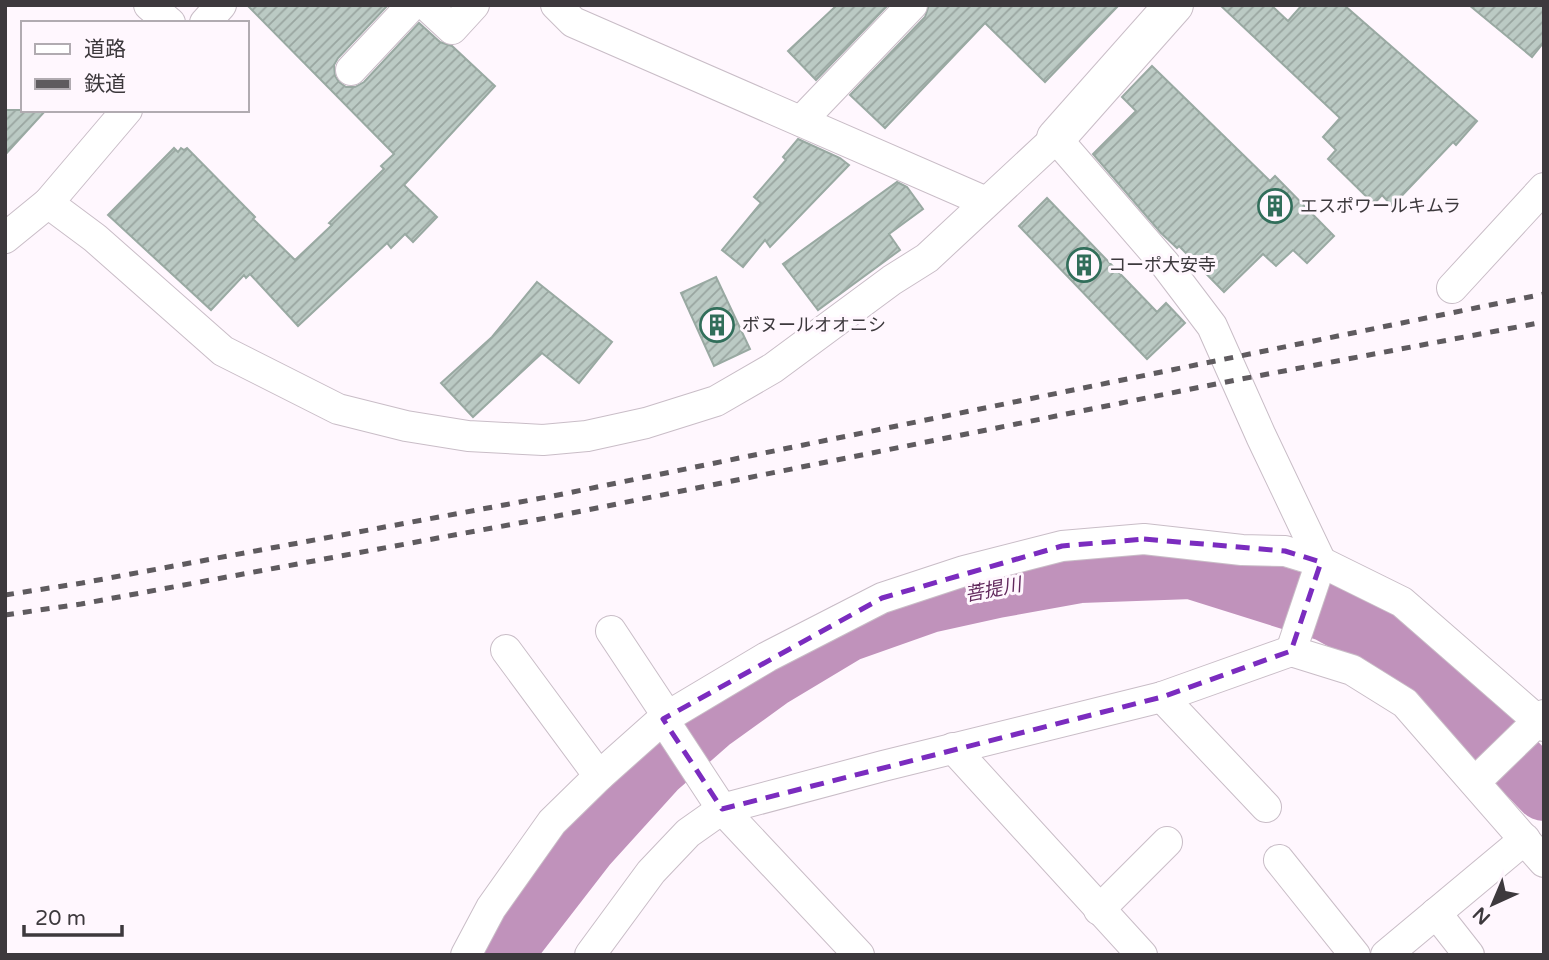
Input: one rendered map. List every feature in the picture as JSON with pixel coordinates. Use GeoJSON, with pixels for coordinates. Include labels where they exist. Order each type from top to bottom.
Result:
{"type":"FeatureCollection","features":[{"type":"Feature","properties":{"kind":"street"},"geometry":{"type":"LineString","coordinates":[[149,5],[168,21]]}},
{"type":"Feature","properties":{"kind":"street"},"geometry":{"type":"LineString","coordinates":[[207,21],[221,5]]}},
{"type":"Feature","properties":{"kind":"street"},"geometry":{"type":"LineString","coordinates":[[351,70],[412,5]]}},
{"type":"Feature","properties":{"kind":"street"},"geometry":{"type":"LineString","coordinates":[[426,5],[452,29],[474,5]]}},
{"type":"Feature","properties":{"kind":"street"},"geometry":{"type":"LineString","coordinates":[[556,5],[573,22],[986,202]]}},
{"type":"Feature","properties":{"kind":"street"},"geometry":{"type":"LineString","coordinates":[[801,121],[912,5]]}},
{"type":"Feature","properties":{"kind":"street"},"geometry":{"type":"LineString","coordinates":[[48,203],[95,238],[223,351],[338,409],[406,426],[468,436],[544,440],[587,436],[646,423],[716,401],[773,368],[892,280],[927,258],[1056,138],[1174,5]]}},
{"type":"Feature","properties":{"kind":"street"},"geometry":{"type":"LineString","coordinates":[[5,238],[48,203],[125,112]]}},
{"type":"Feature","properties":{"kind":"street"},"geometry":{"type":"LineString","coordinates":[[1056,138],[1165,264],[1212,326],[1320,566],[1294,643]]}},
{"type":"Feature","properties":{"kind":"street"},"geometry":{"type":"LineString","coordinates":[[1452,288],[1544,188]]}},
{"type":"Feature","properties":{"kind":"street"},"geometry":{"type":"LineString","coordinates":[[466,955],[491,908],[552,822],[599,776],[667,721],[767,657],[882,598],[964,571],[1062,546],[1144,539],[1242,550],[1285,551],[1402,602],[1539,722],[1482,775]]}},
{"type":"Feature","properties":{"kind":"street"},"geometry":{"type":"LineString","coordinates":[[611,631],[722,809],[859,955]]}},
{"type":"Feature","properties":{"kind":"street"},"geometry":{"type":"LineString","coordinates":[[590,955],[650,872],[688,833],[722,809],[1161,697],[1294,643],[1352,670],[1405,703],[1482,775],[1525,839],[1544,862]]}},
{"type":"Feature","properties":{"kind":"street"},"geometry":{"type":"LineString","coordinates":[[506,650],[599,776]]}},
{"type":"Feature","properties":{"kind":"street"},"geometry":{"type":"LineString","coordinates":[[1161,697],[1266,807]]}},
{"type":"Feature","properties":{"kind":"street"},"geometry":{"type":"LineString","coordinates":[[953,748],[1142,955]]}},
{"type":"Feature","properties":{"kind":"street"},"geometry":{"type":"LineString","coordinates":[[1386,955],[1525,839]]}},
{"type":"Feature","properties":{"kind":"street"},"geometry":{"type":"LineString","coordinates":[[1099,910],[1167,842]]}},
{"type":"Feature","properties":{"kind":"street"},"geometry":{"type":"LineString","coordinates":[[1279,860],[1355,955]]}},
{"type":"Feature","properties":{"kind":"street"},"geometry":{"type":"LineString","coordinates":[[1436,913],[1469,955]]}},
{"type":"Feature","properties":{"kind":"highlighted area"},"geometry":{"type":"Polygon","coordinates":[[[1144,539],[1285,551],[1321,562],[1291,651],[1162,697],[722,809],[663,719],[882,598],[1062,546],[1144,539]]]}},
{"type":"Feature","properties":{"kind":"building"},"geometry":{"type":"Polygon","coordinates":[[[247,5],[388,5],[334,65],[335,76],[346,87],[355,87],[364,82],[419,23],[440,42],[452,46],[495,86],[404,185],[437,217],[413,242],[405,234],[391,248],[387,243],[298,326],[250,274],[246,278],[244,275],[211,310],[108,215],[174,148],[178,152],[181,148],[187,148],[295,260],[332,225],[329,223],[384,169],[381,166],[394,154],[247,5]]]}},
{"type":"Feature","properties":{"kind":"building"},"geometry":{"type":"Polygon","coordinates":[[[837,5],[888,5],[816,80],[788,51],[837,5]]]}},
{"type":"Feature","properties":{"kind":"building"},"geometry":{"type":"Polygon","coordinates":[[[929,5],[1119,5],[1045,82],[985,23],[885,128],[850,95],[925,17],[929,5]]]}},
{"type":"Feature","properties":{"kind":"building"},"geometry":{"type":"Polygon","coordinates":[[[1220,5],[1271,5],[1288,21],[1302,5],[1344,5],[1477,121],[1456,145],[1453,142],[1392,206],[1382,195],[1374,204],[1328,159],[1336,150],[1323,137],[1340,118],[1220,5]]]}},
{"type":"Feature","properties":{"kind":"building"},"geometry":{"type":"Polygon","coordinates":[[[1469,5],[1544,5],[1544,42],[1532,57],[1469,5]]]}},
{"type":"Feature","properties":{"kind":"building"},"geometry":{"type":"Polygon","coordinates":[[[1152,66],[1270,181],[1275,176],[1334,236],[1307,263],[1293,250],[1276,266],[1263,254],[1224,292],[1179,246],[1177,248],[1161,233],[1093,154],[1136,111],[1122,97],[1152,66]]]}},
{"type":"Feature","properties":{"kind":"building"},"geometry":{"type":"Polygon","coordinates":[[[5,110],[44,112],[5,155],[5,110]]]}},
{"type":"Feature","properties":{"kind":"building"},"geometry":{"type":"Polygon","coordinates":[[[798,139],[840,158],[849,165],[770,247],[765,240],[743,267],[722,250],[761,203],[754,197],[786,160],[783,157],[798,139]]]}},
{"type":"Feature","properties":{"kind":"building"},"geometry":{"type":"Polygon","coordinates":[[[897,182],[907,187],[923,209],[889,234],[900,250],[818,310],[783,264],[897,182]]]}},
{"type":"Feature","properties":{"kind":"building","name":"コーポ大安寺"},"geometry":{"type":"Polygon","coordinates":[[[1047,198],[1157,312],[1166,303],[1185,323],[1147,359],[1019,226],[1047,198]]]}},
{"type":"Feature","properties":{"kind":"building","name":"ボヌールオオニシ"},"geometry":{"type":"Polygon","coordinates":[[[716,277],[750,349],[714,366],[681,293],[716,277]]]}},
{"type":"Feature","properties":{"kind":"building"},"geometry":{"type":"Polygon","coordinates":[[[537,282],[612,342],[579,383],[542,353],[473,417],[441,383],[492,337],[537,282]]]}},
{"type":"Feature","properties":{"kind":"waterway","name":"菩提川"},"geometry":{"type":"LineString","coordinates":[[506,955],[516,937],[588,844],[656,769],[711,721],[772,677],[847,632],[929,603],[1080,573],[1191,569],[1328,612],[1411,658],[1544,791]]}},
{"type":"Feature","properties":{"kind":"railway"},"geometry":{"type":"LineString","coordinates":[[5,595],[558,495],[1544,294]]}},
{"type":"Feature","properties":{"kind":"railway"},"geometry":{"type":"LineString","coordinates":[[5,615],[81,604],[557,516],[1236,380],[1544,322]]}},
{"type":"Feature","properties":{"kind":"place","name":"エスポワールキムラ"},"geometry":{"type":"Point","coordinates":[1275,206]}},
{"type":"Feature","properties":{"kind":"place","name":"コーポ大安寺"},"geometry":{"type":"Point","coordinates":[1084,265]}},
{"type":"Feature","properties":{"kind":"place","name":"ボヌールオオニシ"},"geometry":{"type":"Point","coordinates":[717,325]}}]}
